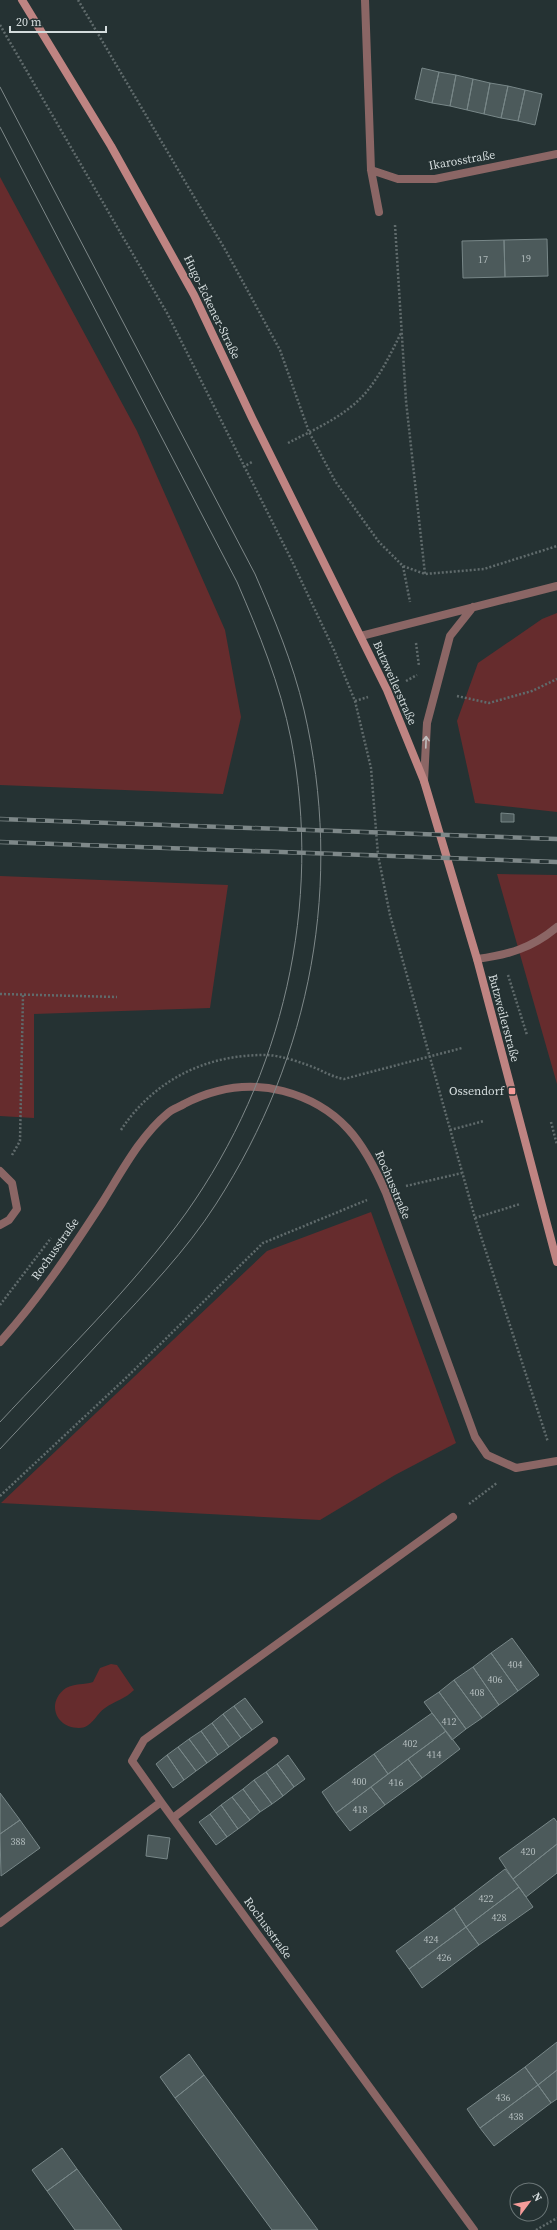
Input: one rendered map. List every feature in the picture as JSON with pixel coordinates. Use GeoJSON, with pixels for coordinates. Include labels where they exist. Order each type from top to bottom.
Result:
{"type":"FeatureCollection","features":[{"type":"Feature","properties":{"kind":"main road","name":"Hugo-Eckener-Straße"},"geometry":{"type":"LineString","coordinates":[[22,0],[110,146],[194,294],[361,636]]}},
{"type":"Feature","properties":{"kind":"main road","name":"Butzweilerstraße"},"geometry":{"type":"LineString","coordinates":[[361,636],[387,690],[424,781],[477,959],[557,1262]]}},
{"type":"Feature","properties":{"kind":"street"},"geometry":{"type":"LineString","coordinates":[[365,0],[371,170],[379,212]]}},
{"type":"Feature","properties":{"kind":"street","name":"Ikarosstraße"},"geometry":{"type":"LineString","coordinates":[[371,170],[398,179],[435,179],[557,154]]}},
{"type":"Feature","properties":{"kind":"street","name":"Butzweilerstraße"},"geometry":{"type":"LineString","coordinates":[[361,636],[557,586]]}},
{"type":"Feature","properties":{"kind":"street","name":"Butzweilerstraße"},"geometry":{"type":"LineString","coordinates":[[424,781],[427,723],[436,684],[450,636],[473,607]]}},
{"type":"Feature","properties":{"kind":"street"},"geometry":{"type":"LineString","coordinates":[[477,959],[502,956],[543,939],[557,927]]}},
{"type":"Feature","properties":{"kind":"street","name":"Rochusstraße"},"geometry":{"type":"LineString","coordinates":[[0,1342],[54,1274],[147,1134],[169,1112],[197,1097],[219,1089],[245,1087],[273,1089],[311,1101],[324,1108],[355,1136],[371,1160],[386,1193],[475,1437],[487,1455],[516,1468]]}},
{"type":"Feature","properties":{"kind":"street"},"geometry":{"type":"LineString","coordinates":[[0,1225],[9,1220],[17,1209],[12,1183],[1,1172]]}},
{"type":"Feature","properties":{"kind":"street"},"geometry":{"type":"LineString","coordinates":[[516,1468],[555,1461]]}},
{"type":"Feature","properties":{"kind":"street","name":"Rochusstraße"},"geometry":{"type":"LineString","coordinates":[[453,1517],[144,1740],[132,1761],[474,2230]]}},
{"type":"Feature","properties":{"kind":"street"},"geometry":{"type":"LineString","coordinates":[[173,1818],[274,1741]]}},
{"type":"Feature","properties":{"kind":"street"},"geometry":{"type":"LineString","coordinates":[[0,1923],[161,1802]]}},
{"type":"Feature","properties":{"kind":"path"},"geometry":{"type":"LineString","coordinates":[[78,0],[226,251],[274,339],[288,369],[309,432],[335,480],[379,542],[403,566],[425,574],[484,569],[557,546]]}},
{"type":"Feature","properties":{"kind":"path"},"geometry":{"type":"LineString","coordinates":[[0,25],[167,313],[243,467],[297,571],[334,650],[355,701],[371,768],[382,882],[428,1057],[475,1218],[555,1461]]}},
{"type":"Feature","properties":{"kind":"path"},"geometry":{"type":"LineString","coordinates":[[379,212],[395,225],[407,408],[425,574]]}},
{"type":"Feature","properties":{"kind":"path"},"geometry":{"type":"LineString","coordinates":[[270,452],[339,416],[370,388],[382,371],[401,333]]}},
{"type":"Feature","properties":{"kind":"path"},"geometry":{"type":"LineString","coordinates":[[436,684],[457,696],[489,703],[532,691],[557,679]]}},
{"type":"Feature","properties":{"kind":"path"},"geometry":{"type":"LineString","coordinates":[[502,956],[527,1035]]}},
{"type":"Feature","properties":{"kind":"path"},"geometry":{"type":"LineString","coordinates":[[0,994],[117,997]]}},
{"type":"Feature","properties":{"kind":"path"},"geometry":{"type":"LineString","coordinates":[[1,1172],[20,1142],[23,995]]}},
{"type":"Feature","properties":{"kind":"path"},"geometry":{"type":"LineString","coordinates":[[258,1055],[279,1056],[297,1061],[333,1077],[344,1079],[462,1048]]}},
{"type":"Feature","properties":{"kind":"path"},"geometry":{"type":"LineString","coordinates":[[450,1130],[484,1121]]}},
{"type":"Feature","properties":{"kind":"path"},"geometry":{"type":"LineString","coordinates":[[551,1122],[557,1145]]}},
{"type":"Feature","properties":{"kind":"path"},"geometry":{"type":"LineString","coordinates":[[0,1496],[128,1376],[263,1243],[402,1187],[462,1173]]}},
{"type":"Feature","properties":{"kind":"path"},"geometry":{"type":"LineString","coordinates":[[475,1218],[540,1197]]}},
{"type":"Feature","properties":{"kind":"path"},"geometry":{"type":"LineString","coordinates":[[453,1517],[516,1468]]}},
{"type":"Feature","properties":{"kind":"path"},"geometry":{"type":"LineString","coordinates":[[536,2230],[557,2218]]}},
{"type":"Feature","properties":{"kind":"shaded area"},"geometry":{"type":"Polygon","coordinates":[[[0,177],[137,431],[225,630],[241,717],[223,794],[0,785],[0,177]]]}},
{"type":"Feature","properties":{"kind":"shaded area"},"geometry":{"type":"Polygon","coordinates":[[[557,613],[557,812],[475,803],[457,721],[478,663],[542,619],[557,613]]]}},
{"type":"Feature","properties":{"kind":"shaded area"},"geometry":{"type":"Polygon","coordinates":[[[497,874],[557,875],[557,1084],[497,874]]]}},
{"type":"Feature","properties":{"kind":"shaded area"},"geometry":{"type":"Polygon","coordinates":[[[0,876],[228,885],[210,1008],[34,1014],[34,1118],[0,1116],[0,876]]]}},
{"type":"Feature","properties":{"kind":"shaded area"},"geometry":{"type":"Polygon","coordinates":[[[371,1212],[456,1443],[395,1475],[320,1520],[1,1503],[267,1251],[371,1212]]]}},
{"type":"Feature","properties":{"kind":"shaded area"},"geometry":{"type":"Polygon","coordinates":[[[111,1664],[117,1665],[134,1690],[127,1696],[105,1708],[87,1726],[79,1728],[64,1724],[59,1719],[55,1707],[56,1700],[60,1694],[69,1686],[93,1682],[100,1668],[111,1664]]]}},
{"type":"Feature","properties":{"kind":"building"},"geometry":{"type":"Polygon","coordinates":[[[422,68],[439,72],[432,103],[415,99],[422,68]]]}},
{"type":"Feature","properties":{"kind":"building"},"geometry":{"type":"Polygon","coordinates":[[[439,72],[456,75],[450,106],[432,103],[439,72]]]}},
{"type":"Feature","properties":{"kind":"building"},"geometry":{"type":"Polygon","coordinates":[[[456,75],[473,79],[467,110],[450,106],[456,75]]]}},
{"type":"Feature","properties":{"kind":"building"},"geometry":{"type":"Polygon","coordinates":[[[473,79],[490,83],[484,114],[467,110],[473,79]]]}},
{"type":"Feature","properties":{"kind":"building"},"geometry":{"type":"Polygon","coordinates":[[[490,83],[508,86],[501,118],[484,114],[490,83]]]}},
{"type":"Feature","properties":{"kind":"building"},"geometry":{"type":"Polygon","coordinates":[[[508,86],[525,90],[518,121],[501,118],[508,86]]]}},
{"type":"Feature","properties":{"kind":"building"},"geometry":{"type":"Polygon","coordinates":[[[525,90],[542,94],[535,125],[518,121],[525,90]]]}},
{"type":"Feature","properties":{"kind":"building"},"geometry":{"type":"Polygon","coordinates":[[[547,239],[548,276],[505,277],[504,240],[547,239]]]}},
{"type":"Feature","properties":{"kind":"building"},"geometry":{"type":"Polygon","coordinates":[[[504,240],[505,277],[463,278],[462,241],[504,240]]]}},
{"type":"Feature","properties":{"kind":"building"},"geometry":{"type":"Polygon","coordinates":[[[501,813],[514,814],[514,822],[501,822],[501,813]]]}},
{"type":"Feature","properties":{"kind":"building"},"geometry":{"type":"Polygon","coordinates":[[[512,1638],[539,1675],[518,1691],[491,1653],[512,1638]]]}},
{"type":"Feature","properties":{"kind":"building"},"geometry":{"type":"Polygon","coordinates":[[[491,1653],[518,1691],[499,1705],[473,1667],[491,1653]]]}},
{"type":"Feature","properties":{"kind":"building"},"geometry":{"type":"Polygon","coordinates":[[[473,1667],[499,1705],[482,1718],[454,1680],[473,1667]]]}},
{"type":"Feature","properties":{"kind":"building"},"geometry":{"type":"Polygon","coordinates":[[[454,1680],[482,1718],[466,1729],[439,1692],[454,1680]]]}},
{"type":"Feature","properties":{"kind":"building"},"geometry":{"type":"Polygon","coordinates":[[[439,1692],[466,1729],[452,1740],[424,1702],[439,1692]]]}},
{"type":"Feature","properties":{"kind":"building"},"geometry":{"type":"Polygon","coordinates":[[[245,1698],[263,1722],[252,1730],[234,1706],[245,1698]]]}},
{"type":"Feature","properties":{"kind":"building"},"geometry":{"type":"Polygon","coordinates":[[[234,1706],[252,1730],[241,1738],[223,1714],[234,1706]]]}},
{"type":"Feature","properties":{"kind":"building"},"geometry":{"type":"Polygon","coordinates":[[[432,1713],[446,1731],[388,1774],[374,1754],[432,1713]]]}},
{"type":"Feature","properties":{"kind":"building"},"geometry":{"type":"Polygon","coordinates":[[[223,1714],[241,1738],[229,1747],[212,1723],[223,1714]]]}},
{"type":"Feature","properties":{"kind":"building"},"geometry":{"type":"Polygon","coordinates":[[[212,1723],[229,1747],[218,1755],[201,1731],[212,1723]]]}},
{"type":"Feature","properties":{"kind":"building"},"geometry":{"type":"Polygon","coordinates":[[[201,1731],[218,1755],[207,1763],[189,1739],[201,1731]]]}},
{"type":"Feature","properties":{"kind":"building"},"geometry":{"type":"Polygon","coordinates":[[[446,1731],[460,1749],[422,1778],[408,1759],[446,1731]]]}},
{"type":"Feature","properties":{"kind":"building"},"geometry":{"type":"Polygon","coordinates":[[[189,1739],[207,1763],[196,1771],[178,1747],[189,1739]]]}},
{"type":"Feature","properties":{"kind":"building"},"geometry":{"type":"Polygon","coordinates":[[[178,1747],[196,1771],[184,1780],[167,1755],[178,1747]]]}},
{"type":"Feature","properties":{"kind":"building"},"geometry":{"type":"Polygon","coordinates":[[[374,1754],[388,1774],[336,1813],[322,1792],[374,1754]]]}},
{"type":"Feature","properties":{"kind":"building"},"geometry":{"type":"Polygon","coordinates":[[[167,1755],[184,1780],[173,1788],[156,1764],[167,1755]]]}},
{"type":"Feature","properties":{"kind":"building"},"geometry":{"type":"Polygon","coordinates":[[[288,1755],[305,1779],[294,1787],[277,1764],[288,1755]]]}},
{"type":"Feature","properties":{"kind":"building"},"geometry":{"type":"Polygon","coordinates":[[[408,1759],[422,1778],[385,1805],[371,1787],[408,1759]]]}},
{"type":"Feature","properties":{"kind":"building"},"geometry":{"type":"Polygon","coordinates":[[[277,1764],[294,1787],[283,1796],[266,1772],[277,1764]]]}},
{"type":"Feature","properties":{"kind":"building"},"geometry":{"type":"Polygon","coordinates":[[[266,1772],[283,1796],[272,1804],[254,1780],[266,1772]]]}},
{"type":"Feature","properties":{"kind":"building"},"geometry":{"type":"Polygon","coordinates":[[[254,1780],[272,1804],[260,1812],[243,1789],[254,1780]]]}},
{"type":"Feature","properties":{"kind":"building"},"geometry":{"type":"Polygon","coordinates":[[[371,1787],[385,1805],[350,1831],[336,1813],[371,1787]]]}},
{"type":"Feature","properties":{"kind":"building"},"geometry":{"type":"Polygon","coordinates":[[[243,1789],[260,1812],[250,1820],[232,1797],[243,1789]]]}},
{"type":"Feature","properties":{"kind":"building"},"geometry":{"type":"Polygon","coordinates":[[[0,1793],[20,1820],[0,1834],[0,1793]]]}},
{"type":"Feature","properties":{"kind":"building"},"geometry":{"type":"Polygon","coordinates":[[[232,1797],[250,1820],[238,1829],[221,1805],[232,1797]]]}},
{"type":"Feature","properties":{"kind":"building"},"geometry":{"type":"Polygon","coordinates":[[[221,1805],[238,1829],[227,1837],[210,1814],[221,1805]]]}},
{"type":"Feature","properties":{"kind":"building"},"geometry":{"type":"Polygon","coordinates":[[[210,1814],[227,1837],[216,1845],[199,1822],[210,1814]]]}},
{"type":"Feature","properties":{"kind":"building"},"geometry":{"type":"Polygon","coordinates":[[[554,1818],[557,1822],[557,1844],[513,1879],[499,1858],[554,1818]]]}},
{"type":"Feature","properties":{"kind":"building"},"geometry":{"type":"Polygon","coordinates":[[[20,1820],[40,1848],[1,1876],[0,1834],[20,1820]]]}},
{"type":"Feature","properties":{"kind":"building"},"geometry":{"type":"Polygon","coordinates":[[[148,1835],[170,1838],[167,1859],[146,1856],[148,1835]]]}},
{"type":"Feature","properties":{"kind":"building"},"geometry":{"type":"Polygon","coordinates":[[[557,1844],[557,1873],[526,1897],[513,1879],[557,1844]]]}},
{"type":"Feature","properties":{"kind":"building"},"geometry":{"type":"Polygon","coordinates":[[[505,1869],[519,1887],[466,1927],[454,1908],[505,1869]]]}},
{"type":"Feature","properties":{"kind":"building"},"geometry":{"type":"Polygon","coordinates":[[[519,1887],[533,1907],[479,1945],[466,1927],[519,1887]]]}},
{"type":"Feature","properties":{"kind":"building"},"geometry":{"type":"Polygon","coordinates":[[[454,1908],[466,1927],[409,1969],[396,1951],[454,1908]]]}},
{"type":"Feature","properties":{"kind":"building"},"geometry":{"type":"Polygon","coordinates":[[[466,1927],[479,1945],[422,1988],[409,1969],[466,1927]]]}},
{"type":"Feature","properties":{"kind":"building"},"geometry":{"type":"Polygon","coordinates":[[[557,2042],[557,2070],[538,2085],[525,2067],[557,2042]]]}},
{"type":"Feature","properties":{"kind":"building"},"geometry":{"type":"Polygon","coordinates":[[[189,2054],[204,2075],[175,2098],[160,2077],[189,2054]]]}},
{"type":"Feature","properties":{"kind":"building"},"geometry":{"type":"Polygon","coordinates":[[[525,2067],[538,2085],[480,2128],[467,2109],[525,2067]]]}},
{"type":"Feature","properties":{"kind":"building"},"geometry":{"type":"Polygon","coordinates":[[[557,2070],[557,2099],[551,2103],[538,2085],[557,2070]]]}},
{"type":"Feature","properties":{"kind":"building"},"geometry":{"type":"Polygon","coordinates":[[[204,2075],[318,2230],[272,2230],[175,2098],[204,2075]]]}},
{"type":"Feature","properties":{"kind":"building"},"geometry":{"type":"Polygon","coordinates":[[[538,2085],[551,2103],[494,2146],[480,2128],[538,2085]]]}},
{"type":"Feature","properties":{"kind":"building"},"geometry":{"type":"Polygon","coordinates":[[[62,2148],[77,2169],[47,2191],[32,2170],[62,2148]]]}},
{"type":"Feature","properties":{"kind":"building"},"geometry":{"type":"Polygon","coordinates":[[[77,2169],[122,2230],[75,2230],[47,2191],[77,2169]]]}},
{"type":"Feature","properties":{"kind":"tram line"},"geometry":{"type":"LineString","coordinates":[[0,87],[255,574],[289,658],[300,692],[316,774],[321,839],[319,903],[311,966],[297,1028],[276,1088],[249,1147],[216,1204],[179,1255],[0,1449]]}},
{"type":"Feature","properties":{"kind":"tram line"},"geometry":{"type":"LineString","coordinates":[[0,127],[237,582],[253,620],[275,679],[291,739],[300,801],[302,863],[297,925],[287,986],[270,1046],[248,1104],[220,1160],[186,1213],[143,1268],[0,1422]]}},
{"type":"Feature","properties":{"kind":"railway"},"geometry":{"type":"LineString","coordinates":[[0,819],[557,839]]}},
{"type":"Feature","properties":{"kind":"railway"},"geometry":{"type":"LineString","coordinates":[[0,842],[557,862]]}},
{"type":"Feature","properties":{"kind":"place","name":"Ossendorf"},"geometry":{"type":"Point","coordinates":[512,1091]}}]}
